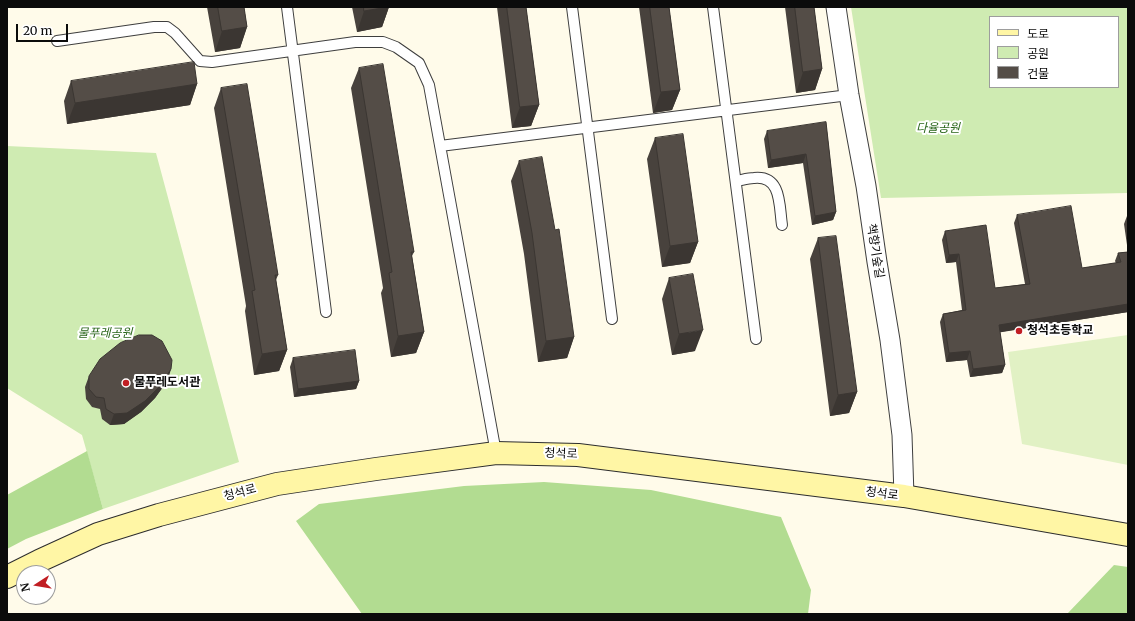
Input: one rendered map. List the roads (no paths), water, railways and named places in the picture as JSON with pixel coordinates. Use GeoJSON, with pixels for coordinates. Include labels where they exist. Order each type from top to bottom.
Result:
{"type":"FeatureCollection","features":[{"type":"Feature","properties":{"kind":"main road","name":"청석로"},"geometry":{"type":"LineString","coordinates":[[7,577],[98,534],[159,515],[277,484],[496,453],[578,455],[904,496],[1128,535]]}},
{"type":"Feature","properties":{"kind":"street","name":"책향기숲길"},"geometry":{"type":"LineString","coordinates":[[836,7],[849,95],[866,186],[890,340],[902,435],[904,496]]}},
{"type":"Feature","properties":{"kind":"lane"},"geometry":{"type":"LineString","coordinates":[[287,7],[326,312]]}},
{"type":"Feature","properties":{"kind":"lane"},"geometry":{"type":"LineString","coordinates":[[572,7],[612,319]]}},
{"type":"Feature","properties":{"kind":"lane"},"geometry":{"type":"LineString","coordinates":[[713,7],[756,338]]}},
{"type":"Feature","properties":{"kind":"lane"},"geometry":{"type":"LineString","coordinates":[[58,41],[154,27],[167,27],[175,33],[200,61],[212,62],[355,42],[383,42],[396,47],[419,63],[429,85],[496,453]]}},
{"type":"Feature","properties":{"kind":"lane"},"geometry":{"type":"LineString","coordinates":[[440,146],[849,95]]}},
{"type":"Feature","properties":{"kind":"lane"},"geometry":{"type":"LineString","coordinates":[[736,181],[756,178],[770,181],[777,189],[782,225]]}},
{"type":"Feature","properties":{"kind":"place","name":"청석초등학교"},"geometry":{"type":"Point","coordinates":[1019,331]}},
{"type":"Feature","properties":{"kind":"place","name":"물푸레도서관"},"geometry":{"type":"Point","coordinates":[126,383]}},
{"type":"Feature","properties":{"kind":"park label","name":"다율공원"},"geometry":{"type":"Point","coordinates":[938,129]}},
{"type":"Feature","properties":{"kind":"park label","name":"물푸레공원"},"geometry":{"type":"Point","coordinates":[105,334]}}]}
